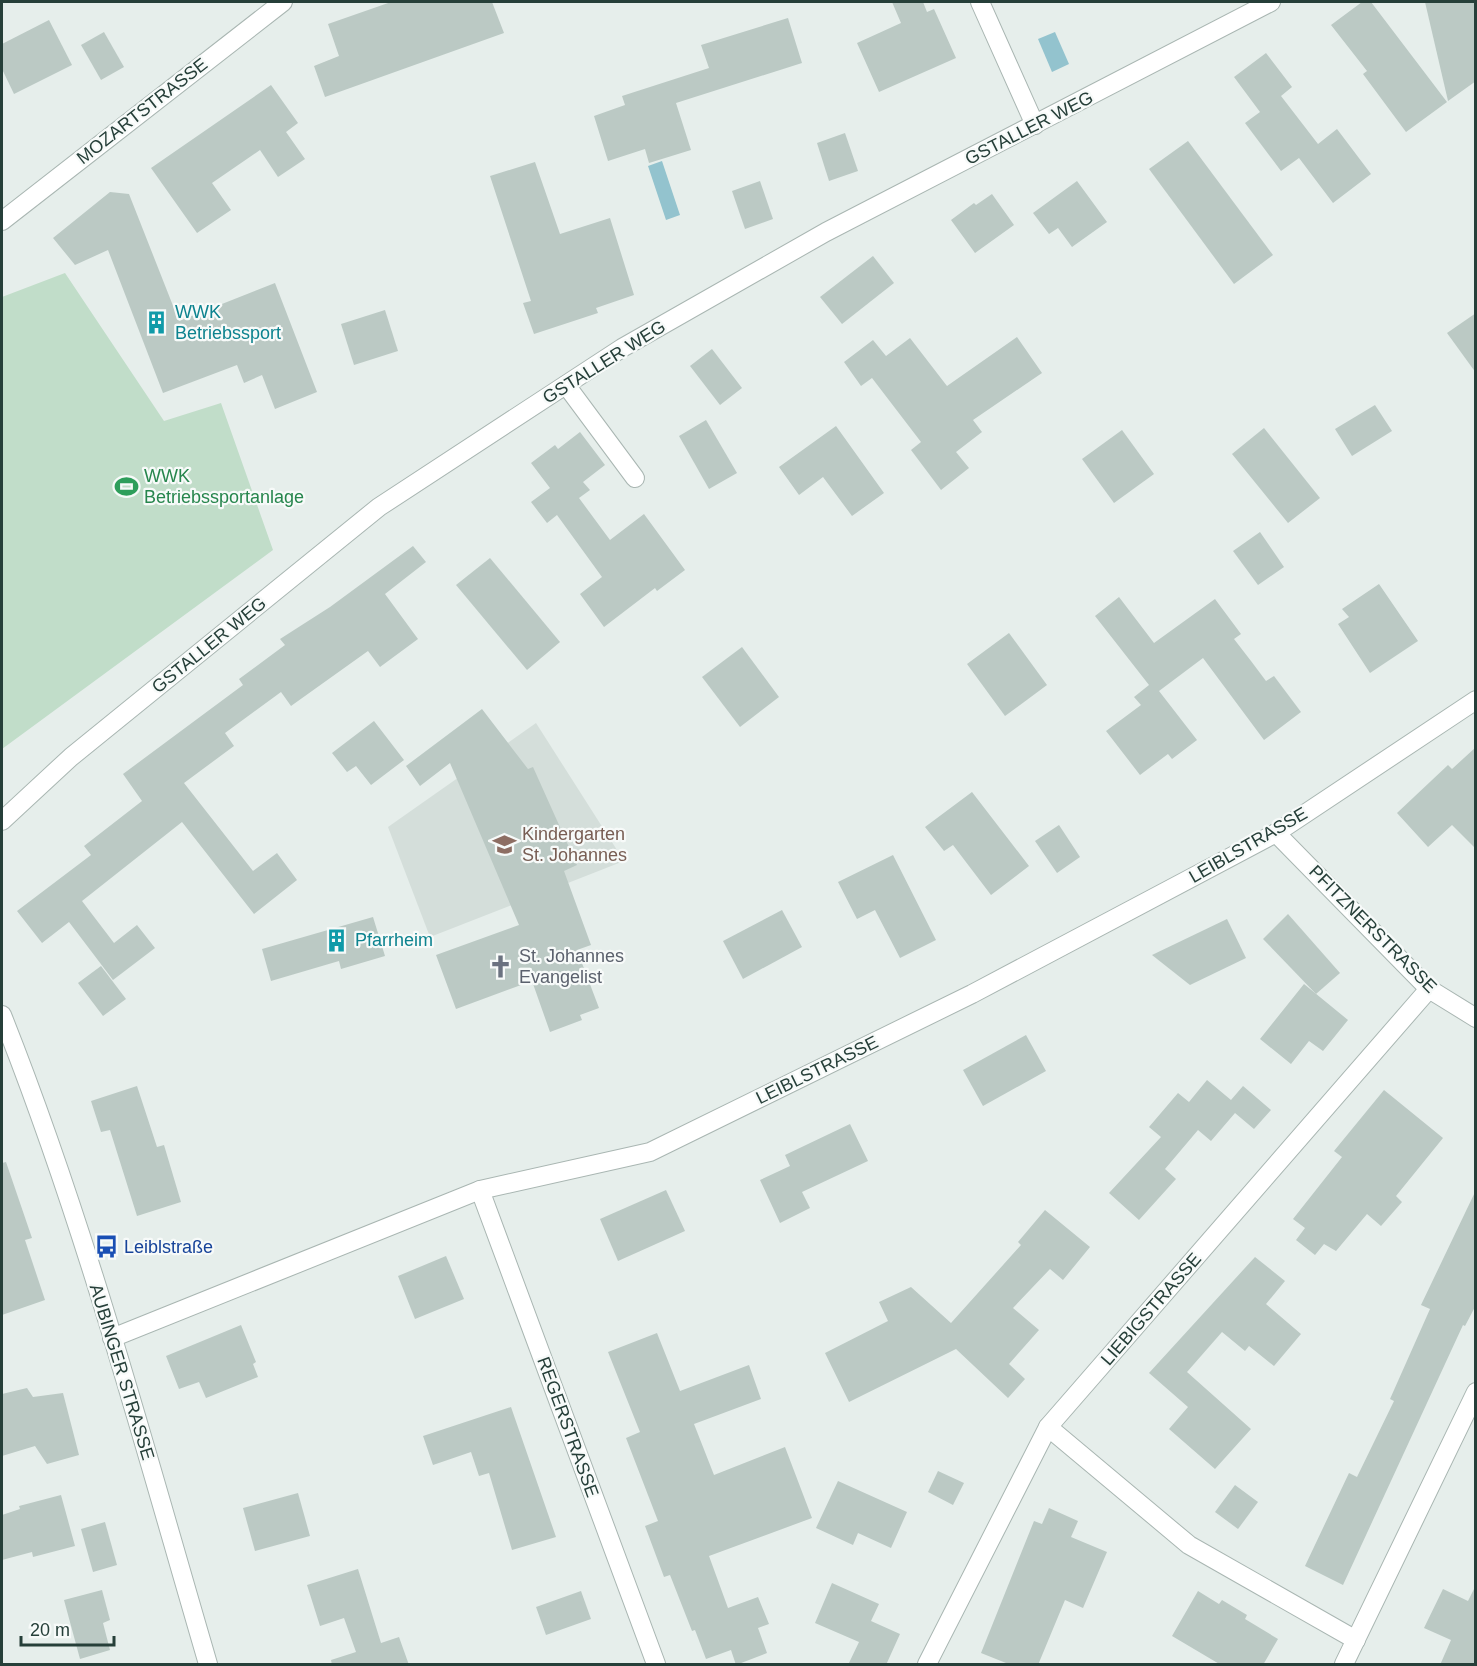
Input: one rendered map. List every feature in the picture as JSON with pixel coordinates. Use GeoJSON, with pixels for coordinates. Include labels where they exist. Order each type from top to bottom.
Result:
{"type":"FeatureCollection","features":[{"type":"Feature","properties":{"kind":"street","name":"MOZARTSTRASSE"},"geometry":{"type":"LineString","coordinates":[[2,221],[283,2]]}},
{"type":"Feature","properties":{"kind":"street"},"geometry":{"type":"LineString","coordinates":[[980,2],[1035,125]]}},
{"type":"Feature","properties":{"kind":"street","name":"GSTALLER WEG"},"geometry":{"type":"LineString","coordinates":[[2,821],[71,757],[379,507],[566,384],[622,348],[826,232],[1271,2]]}},
{"type":"Feature","properties":{"kind":"street"},"geometry":{"type":"LineString","coordinates":[[566,384],[635,478]]}},
{"type":"Feature","properties":{"kind":"street","name":"LEIBLSTRASSE"},"geometry":{"type":"LineString","coordinates":[[112,1338],[480,1190],[650,1152],[972,994],[1276,833],[1476,700]]}},
{"type":"Feature","properties":{"kind":"street","name":"PFITZNERSTRASSE"},"geometry":{"type":"LineString","coordinates":[[1276,833],[1429,989],[1476,1018]]}},
{"type":"Feature","properties":{"kind":"street","name":"LIEBIGSTRASSE"},"geometry":{"type":"LineString","coordinates":[[927,1665],[1048,1427],[1429,989]]}},
{"type":"Feature","properties":{"kind":"street","name":"AUBINGER STRASSE"},"geometry":{"type":"LineString","coordinates":[[2,1014],[32,1092],[112,1338],[208,1665]]}},
{"type":"Feature","properties":{"kind":"street","name":"REGERSTRASSE"},"geometry":{"type":"LineString","coordinates":[[480,1190],[656,1665]]}},
{"type":"Feature","properties":{"kind":"street"},"geometry":{"type":"LineString","coordinates":[[1344,1665],[1476,1392]]}},
{"type":"Feature","properties":{"kind":"street"},"geometry":{"type":"LineString","coordinates":[[1048,1427],[1189,1545],[1356,1640]]}},
{"type":"Feature","properties":{"kind":"shaded area","name":"Kindergarten St. Johannes"},"geometry":{"type":"Polygon","coordinates":[[[536,723],[624,861],[430,937],[388,827],[536,723]]]}},
{"type":"Feature","properties":{"kind":"green space","name":"WWK Betriebssportanlage"},"geometry":{"type":"Polygon","coordinates":[[[65,273],[164,421],[221,403],[273,550],[2,749],[2,297],[65,273]]]}},
{"type":"Feature","properties":{"kind":"water"},"geometry":{"type":"Polygon","coordinates":[[[1055,32],[1069,64],[1052,72],[1038,39],[1055,32]]]}},
{"type":"Feature","properties":{"kind":"water"},"geometry":{"type":"Polygon","coordinates":[[[662,161],[680,215],[666,220],[648,166],[662,161]]]}},
{"type":"Feature","properties":{"kind":"building"},"geometry":{"type":"Polygon","coordinates":[[[391,2],[492,2],[504,33],[325,97],[314,66],[339,56],[328,24],[391,2]]]}},
{"type":"Feature","properties":{"kind":"building"},"geometry":{"type":"Polygon","coordinates":[[[892,2],[923,2],[927,12],[934,9],[956,58],[879,92],[857,43],[901,23],[892,2]]]}},
{"type":"Feature","properties":{"kind":"building"},"geometry":{"type":"Polygon","coordinates":[[[1362,2],[1371,2],[1447,102],[1406,132],[1363,74],[1367,71],[1331,25],[1362,2]]]}},
{"type":"Feature","properties":{"kind":"building"},"geometry":{"type":"Polygon","coordinates":[[[1425,2],[1476,2],[1476,81],[1448,101],[1425,2]]]}},
{"type":"Feature","properties":{"kind":"building"},"geometry":{"type":"Polygon","coordinates":[[[788,18],[802,63],[676,103],[691,150],[649,163],[645,149],[608,161],[594,116],[625,105],[622,96],[709,68],[701,45],[788,18]]]}},
{"type":"Feature","properties":{"kind":"building"},"geometry":{"type":"Polygon","coordinates":[[[49,20],[72,65],[14,94],[2,69],[2,44],[49,20]]]}},
{"type":"Feature","properties":{"kind":"building"},"geometry":{"type":"Polygon","coordinates":[[[104,32],[124,67],[101,80],[81,45],[104,32]]]}},
{"type":"Feature","properties":{"kind":"building"},"geometry":{"type":"Polygon","coordinates":[[[1266,53],[1292,87],[1281,96],[1318,144],[1337,129],[1371,174],[1333,203],[1299,158],[1281,171],[1245,123],[1260,112],[1234,77],[1266,53]]]}},
{"type":"Feature","properties":{"kind":"building"},"geometry":{"type":"Polygon","coordinates":[[[271,85],[298,123],[286,132],[305,159],[278,177],[260,150],[212,183],[231,210],[197,233],[151,168],[271,85]]]}},
{"type":"Feature","properties":{"kind":"building"},"geometry":{"type":"Polygon","coordinates":[[[845,133],[858,171],[829,181],[817,143],[845,133]]]}},
{"type":"Feature","properties":{"kind":"building"},"geometry":{"type":"Polygon","coordinates":[[[1188,141],[1273,255],[1234,284],[1149,169],[1188,141]]]}},
{"type":"Feature","properties":{"kind":"building"},"geometry":{"type":"Polygon","coordinates":[[[535,162],[560,234],[610,218],[634,295],[596,308],[598,313],[534,334],[523,303],[531,301],[490,176],[535,162]]]}},
{"type":"Feature","properties":{"kind":"building"},"geometry":{"type":"Polygon","coordinates":[[[760,181],[773,219],[745,229],[732,191],[760,181]]]}},
{"type":"Feature","properties":{"kind":"building"},"geometry":{"type":"Polygon","coordinates":[[[1077,181],[1107,222],[1072,247],[1058,228],[1049,234],[1033,213],[1077,181]]]}},
{"type":"Feature","properties":{"kind":"building"},"geometry":{"type":"Polygon","coordinates":[[[110,192],[129,194],[179,321],[275,283],[317,392],[275,409],[262,375],[244,383],[237,365],[163,393],[108,250],[75,265],[53,238],[110,192]]]}},
{"type":"Feature","properties":{"kind":"building"},"geometry":{"type":"Polygon","coordinates":[[[992,194],[1014,225],[975,253],[951,220],[974,203],[976,205],[992,194]]]}},
{"type":"Feature","properties":{"kind":"building"},"geometry":{"type":"Polygon","coordinates":[[[873,256],[894,283],[842,324],[820,297],[873,256]]]}},
{"type":"Feature","properties":{"kind":"building"},"geometry":{"type":"Polygon","coordinates":[[[385,310],[398,351],[354,365],[341,324],[385,310]]]}},
{"type":"Feature","properties":{"kind":"building"},"geometry":{"type":"Polygon","coordinates":[[[1476,313],[1476,373],[1447,333],[1476,313]]]}},
{"type":"Feature","properties":{"kind":"building"},"geometry":{"type":"Polygon","coordinates":[[[1017,337],[1042,373],[973,420],[982,432],[956,452],[969,468],[941,490],[911,450],[921,442],[872,378],[861,386],[844,362],[873,340],[886,356],[910,338],[947,386],[1017,337]]]}},
{"type":"Feature","properties":{"kind":"building"},"geometry":{"type":"Polygon","coordinates":[[[712,349],[742,388],[720,405],[690,366],[712,349]]]}},
{"type":"Feature","properties":{"kind":"building"},"geometry":{"type":"Polygon","coordinates":[[[1375,405],[1392,431],[1352,456],[1335,429],[1375,405]]]}},
{"type":"Feature","properties":{"kind":"building"},"geometry":{"type":"Polygon","coordinates":[[[706,420],[737,473],[709,489],[679,436],[706,420]]]}},
{"type":"Feature","properties":{"kind":"building"},"geometry":{"type":"Polygon","coordinates":[[[836,426],[884,493],[852,516],[823,477],[799,495],[779,467],[836,426]]]}},
{"type":"Feature","properties":{"kind":"building"},"geometry":{"type":"Polygon","coordinates":[[[1264,428],[1320,498],[1288,523],[1232,454],[1264,428]]]}},
{"type":"Feature","properties":{"kind":"building"},"geometry":{"type":"Polygon","coordinates":[[[1122,430],[1154,474],[1114,503],[1082,459],[1122,430]]]}},
{"type":"Feature","properties":{"kind":"building"},"geometry":{"type":"Polygon","coordinates":[[[580,432],[605,465],[583,482],[590,490],[579,498],[610,540],[644,514],[685,570],[657,591],[655,588],[604,627],[580,594],[602,577],[557,515],[547,523],[531,502],[550,488],[531,463],[555,445],[558,449],[580,432]]]}},
{"type":"Feature","properties":{"kind":"building"},"geometry":{"type":"Polygon","coordinates":[[[1260,532],[1284,567],[1258,585],[1233,551],[1260,532]]]}},
{"type":"Feature","properties":{"kind":"building"},"geometry":{"type":"Polygon","coordinates":[[[413,546],[426,562],[385,594],[418,639],[380,667],[368,651],[291,706],[281,692],[225,733],[234,746],[184,783],[253,871],[277,853],[297,880],[254,914],[182,822],[82,901],[114,943],[137,925],[155,948],[113,980],[69,922],[42,943],[17,911],[91,855],[84,846],[142,801],[123,774],[243,685],[239,679],[285,645],[280,639],[330,607],[413,546]]]}},
{"type":"Feature","properties":{"kind":"building"},"geometry":{"type":"Polygon","coordinates":[[[490,558],[560,642],[527,670],[456,585],[490,558]]]}},
{"type":"Feature","properties":{"kind":"building"},"geometry":{"type":"Polygon","coordinates":[[[1379,584],[1418,641],[1370,673],[1338,624],[1349,617],[1342,609],[1379,584]]]}},
{"type":"Feature","properties":{"kind":"building"},"geometry":{"type":"Polygon","coordinates":[[[1119,597],[1154,643],[1215,599],[1241,634],[1234,639],[1266,681],[1274,676],[1301,712],[1264,740],[1203,658],[1159,691],[1197,740],[1172,759],[1168,754],[1140,775],[1106,731],[1141,705],[1134,697],[1149,685],[1095,616],[1119,597]]]}},
{"type":"Feature","properties":{"kind":"building"},"geometry":{"type":"Polygon","coordinates":[[[1009,633],[1047,685],[1005,716],[967,664],[1009,633]]]}},
{"type":"Feature","properties":{"kind":"building"},"geometry":{"type":"Polygon","coordinates":[[[742,647],[779,697],[740,727],[702,677],[742,647]]]}},
{"type":"Feature","properties":{"kind":"building"},"geometry":{"type":"Polygon","coordinates":[[[482,709],[528,769],[533,767],[577,865],[564,871],[591,945],[577,950],[599,1008],[580,1015],[582,1020],[550,1032],[532,981],[456,1009],[436,955],[519,925],[450,763],[420,786],[406,766],[482,709]]]}},
{"type":"Feature","properties":{"kind":"building"},"geometry":{"type":"Polygon","coordinates":[[[374,721],[404,760],[371,785],[356,766],[347,772],[332,753],[374,721]]]}},
{"type":"Feature","properties":{"kind":"building"},"geometry":{"type":"Polygon","coordinates":[[[1476,747],[1476,849],[1452,825],[1428,847],[1397,813],[1448,765],[1452,769],[1476,747]]]}},
{"type":"Feature","properties":{"kind":"building"},"geometry":{"type":"Polygon","coordinates":[[[972,792],[1029,866],[991,895],[953,845],[944,851],[925,827],[972,792]]]}},
{"type":"Feature","properties":{"kind":"building"},"geometry":{"type":"Polygon","coordinates":[[[1059,825],[1080,857],[1057,873],[1035,841],[1059,825]]]}},
{"type":"Feature","properties":{"kind":"building"},"geometry":{"type":"Polygon","coordinates":[[[893,855],[936,940],[900,958],[875,910],[857,919],[838,882],[893,855]]]}},
{"type":"Feature","properties":{"kind":"building"},"geometry":{"type":"Polygon","coordinates":[[[782,910],[802,947],[743,979],[723,941],[782,910]]]}},
{"type":"Feature","properties":{"kind":"building"},"geometry":{"type":"Polygon","coordinates":[[[1288,914],[1340,973],[1316,994],[1263,939],[1288,914]]]}},
{"type":"Feature","properties":{"kind":"building","name":"Pfarrheim"},"geometry":{"type":"Polygon","coordinates":[[[373,917],[385,956],[341,969],[339,961],[271,981],[262,949],[373,917]]]}},
{"type":"Feature","properties":{"kind":"building"},"geometry":{"type":"Polygon","coordinates":[[[1227,919],[1246,958],[1190,985],[1152,955],[1227,919]]]}},
{"type":"Feature","properties":{"kind":"building"},"geometry":{"type":"Polygon","coordinates":[[[101,966],[126,999],[103,1016],[78,983],[101,966]]]}},
{"type":"Feature","properties":{"kind":"building"},"geometry":{"type":"Polygon","coordinates":[[[1304,984],[1348,1020],[1323,1051],[1309,1041],[1291,1064],[1260,1039],[1304,984]]]}},
{"type":"Feature","properties":{"kind":"building"},"geometry":{"type":"Polygon","coordinates":[[[1026,1035],[1046,1071],[983,1106],[963,1070],[1026,1035]]]}},
{"type":"Feature","properties":{"kind":"building"},"geometry":{"type":"Polygon","coordinates":[[[1207,1080],[1231,1100],[1243,1086],[1271,1110],[1254,1129],[1235,1113],[1211,1141],[1198,1130],[1165,1169],[1176,1179],[1139,1220],[1109,1193],[1161,1137],[1149,1127],[1178,1093],[1189,1102],[1207,1080]]]}},
{"type":"Feature","properties":{"kind":"building"},"geometry":{"type":"Polygon","coordinates":[[[137,1086],[157,1147],[164,1145],[181,1202],[137,1216],[110,1130],[101,1132],[91,1101],[137,1086]]]}},
{"type":"Feature","properties":{"kind":"building"},"geometry":{"type":"Polygon","coordinates":[[[1384,1090],[1443,1138],[1396,1196],[1402,1202],[1381,1226],[1367,1214],[1336,1251],[1324,1244],[1315,1255],[1296,1240],[1305,1228],[1293,1219],[1342,1157],[1334,1151],[1384,1090]]]}},
{"type":"Feature","properties":{"kind":"building"},"geometry":{"type":"Polygon","coordinates":[[[850,1124],[868,1161],[802,1192],[810,1208],[780,1223],[760,1180],[790,1166],[785,1155],[850,1124]]]}},
{"type":"Feature","properties":{"kind":"building"},"geometry":{"type":"Polygon","coordinates":[[[6,1162],[32,1238],[25,1240],[45,1300],[2,1315],[2,1163],[6,1162]]]}},
{"type":"Feature","properties":{"kind":"building"},"geometry":{"type":"Polygon","coordinates":[[[666,1190],[685,1231],[618,1261],[600,1219],[666,1190]]]}},
{"type":"Feature","properties":{"kind":"building"},"geometry":{"type":"Polygon","coordinates":[[[1476,1190],[1476,1305],[1465,1326],[1463,1325],[1343,1585],[1305,1566],[1349,1473],[1357,1477],[1394,1401],[1390,1399],[1430,1309],[1421,1305],[1476,1190]]]}},
{"type":"Feature","properties":{"kind":"building"},"geometry":{"type":"Polygon","coordinates":[[[1045,1210],[1090,1247],[1063,1280],[1050,1269],[1013,1308],[1039,1330],[1009,1364],[1025,1379],[1008,1398],[956,1349],[849,1402],[825,1353],[888,1321],[879,1302],[911,1287],[951,1323],[1021,1245],[1018,1242],[1045,1210]]]}},
{"type":"Feature","properties":{"kind":"building"},"geometry":{"type":"Polygon","coordinates":[[[446,1256],[464,1299],[415,1319],[398,1276],[446,1256]]]}},
{"type":"Feature","properties":{"kind":"building"},"geometry":{"type":"Polygon","coordinates":[[[1255,1257],[1285,1281],[1266,1304],[1301,1334],[1274,1366],[1249,1346],[1245,1351],[1222,1332],[1187,1372],[1251,1429],[1215,1469],[1169,1429],[1188,1407],[1149,1373],[1255,1257]]]}},
{"type":"Feature","properties":{"kind":"building"},"geometry":{"type":"Polygon","coordinates":[[[241,1325],[256,1362],[253,1364],[258,1377],[206,1398],[199,1382],[179,1389],[166,1356],[241,1325]]]}},
{"type":"Feature","properties":{"kind":"building"},"geometry":{"type":"Polygon","coordinates":[[[657,1333],[680,1391],[749,1365],[761,1399],[694,1424],[714,1475],[785,1447],[812,1518],[709,1556],[728,1608],[758,1597],[769,1624],[758,1628],[767,1653],[736,1665],[731,1650],[706,1659],[695,1630],[692,1631],[670,1575],[664,1577],[645,1526],[658,1521],[626,1438],[640,1432],[608,1352],[657,1333]]]}},
{"type":"Feature","properties":{"kind":"building"},"geometry":{"type":"Polygon","coordinates":[[[27,1388],[33,1397],[63,1393],[79,1455],[47,1464],[35,1446],[2,1456],[2,1394],[27,1388]]]}},
{"type":"Feature","properties":{"kind":"building"},"geometry":{"type":"Polygon","coordinates":[[[511,1407],[556,1537],[512,1550],[489,1473],[479,1476],[471,1452],[433,1465],[423,1436],[511,1407]]]}},
{"type":"Feature","properties":{"kind":"building"},"geometry":{"type":"Polygon","coordinates":[[[938,1471],[964,1483],[953,1505],[928,1492],[938,1471]]]}},
{"type":"Feature","properties":{"kind":"building"},"geometry":{"type":"Polygon","coordinates":[[[838,1481],[907,1512],[891,1548],[858,1533],[853,1545],[816,1528],[838,1481]]]}},
{"type":"Feature","properties":{"kind":"building"},"geometry":{"type":"Polygon","coordinates":[[[1235,1485],[1258,1502],[1238,1529],[1215,1512],[1235,1485]]]}},
{"type":"Feature","properties":{"kind":"building"},"geometry":{"type":"Polygon","coordinates":[[[298,1493],[310,1536],[255,1551],[243,1508],[298,1493]]]}},
{"type":"Feature","properties":{"kind":"building"},"geometry":{"type":"Polygon","coordinates":[[[61,1495],[75,1546],[33,1557],[32,1552],[2,1560],[2,1515],[20,1509],[19,1506],[61,1495]]]}},
{"type":"Feature","properties":{"kind":"building"},"geometry":{"type":"Polygon","coordinates":[[[1049,1508],[1078,1521],[1071,1537],[1107,1552],[1083,1608],[1065,1600],[1038,1665],[1011,1665],[981,1653],[1034,1521],[1042,1524],[1049,1508]]]}},
{"type":"Feature","properties":{"kind":"building"},"geometry":{"type":"Polygon","coordinates":[[[105,1522],[117,1565],[93,1572],[81,1529],[105,1522]]]}},
{"type":"Feature","properties":{"kind":"building"},"geometry":{"type":"Polygon","coordinates":[[[358,1569],[381,1643],[399,1637],[409,1665],[332,1665],[331,1660],[356,1652],[344,1618],[320,1626],[307,1585],[358,1569]]]}},
{"type":"Feature","properties":{"kind":"building"},"geometry":{"type":"Polygon","coordinates":[[[832,1583],[879,1604],[871,1621],[900,1634],[886,1665],[848,1665],[859,1642],[815,1623],[832,1583]]]}},
{"type":"Feature","properties":{"kind":"building"},"geometry":{"type":"Polygon","coordinates":[[[1476,1585],[1476,1665],[1440,1665],[1451,1640],[1424,1628],[1443,1589],[1468,1601],[1476,1585]]]}},
{"type":"Feature","properties":{"kind":"building"},"geometry":{"type":"Polygon","coordinates":[[[102,1590],[110,1620],[103,1623],[110,1650],[80,1659],[64,1600],[102,1590]]]}},
{"type":"Feature","properties":{"kind":"building"},"geometry":{"type":"Polygon","coordinates":[[[581,1591],[591,1619],[546,1635],[536,1607],[581,1591]]]}},
{"type":"Feature","properties":{"kind":"building"},"geometry":{"type":"Polygon","coordinates":[[[1198,1591],[1219,1604],[1222,1600],[1247,1615],[1245,1619],[1278,1639],[1263,1665],[1221,1665],[1172,1636],[1198,1591]]]}},
{"type":"Feature","properties":{"kind":"place","name":"WWK Betriebssport"},"geometry":{"type":"Point","coordinates":[157,322]}},
{"type":"Feature","properties":{"kind":"place","name":"WWK Betriebssportanlage"},"geometry":{"type":"Point","coordinates":[126,486]}},
{"type":"Feature","properties":{"kind":"place","name":"Kindergarten St. Johannes"},"geometry":{"type":"Point","coordinates":[504,844]}},
{"type":"Feature","properties":{"kind":"place","name":"Pfarrheim"},"geometry":{"type":"Point","coordinates":[337,940]}},
{"type":"Feature","properties":{"kind":"place","name":"St. Johannes Evangelist"},"geometry":{"type":"Point","coordinates":[501,966]}},
{"type":"Feature","properties":{"kind":"place","name":"Leiblstraße"},"geometry":{"type":"Point","coordinates":[106,1247]}}]}
